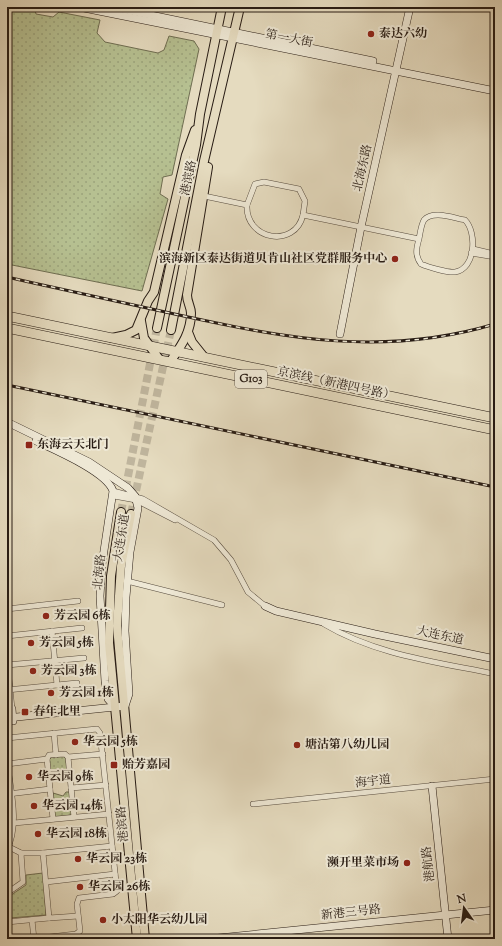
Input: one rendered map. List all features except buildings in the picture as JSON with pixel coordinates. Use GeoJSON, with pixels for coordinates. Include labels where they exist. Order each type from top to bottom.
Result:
{"type":"FeatureCollection","features":[{"type":"Feature","properties":{"kind":"highway","name":"京滨线（新港四号路）"},"geometry":{"type":"LineString","coordinates":[[7,316],[495,418]]}},
{"type":"Feature","properties":{"kind":"highway","name":"京滨线（新港四号路）"},"geometry":{"type":"LineString","coordinates":[[7,328],[495,430]]}},
{"type":"Feature","properties":{"kind":"main road","name":"第一大街"},"geometry":{"type":"LineString","coordinates":[[80,7],[217,32]]}},
{"type":"Feature","properties":{"kind":"main road","name":"第一大街"},"geometry":{"type":"LineString","coordinates":[[112,7],[234,36],[495,91]]}},
{"type":"Feature","properties":{"kind":"main road"},"geometry":{"type":"LineString","coordinates":[[157,328],[196,145],[200,114],[222,7]]}},
{"type":"Feature","properties":{"kind":"main road"},"geometry":{"type":"LineString","coordinates":[[234,36],[240,7]]}},
{"type":"Feature","properties":{"kind":"main road","name":"北海东路"},"geometry":{"type":"LineString","coordinates":[[340,334],[361,227],[410,7]]}},
{"type":"Feature","properties":{"kind":"main road","name":"港滨路"},"geometry":{"type":"LineString","coordinates":[[171,330],[204,161],[234,36]]}},
{"type":"Feature","properties":{"kind":"main road","name":"第一大街"},"geometry":{"type":"LineString","coordinates":[[396,69],[495,87]]}},
{"type":"Feature","properties":{"kind":"main road"},"geometry":{"type":"LineString","coordinates":[[112,338],[126,335],[136,330],[148,301],[154,292],[186,155],[200,114]]}},
{"type":"Feature","properties":{"kind":"main road"},"geometry":{"type":"LineString","coordinates":[[170,362],[188,332],[191,312],[187,295],[204,196],[215,119]]}},
{"type":"Feature","properties":{"kind":"main road"},"geometry":{"type":"LineString","coordinates":[[142,317],[142,333],[147,346],[159,360]]}},
{"type":"Feature","properties":{"kind":"main road"},"geometry":{"type":"LineString","coordinates":[[188,332],[192,342],[204,357]]}},
{"type":"Feature","properties":{"kind":"main road"},"geometry":{"type":"LineString","coordinates":[[7,422],[89,462],[128,488],[136,498]]}},
{"type":"Feature","properties":{"kind":"main road"},"geometry":{"type":"LineString","coordinates":[[7,428],[61,453],[100,475],[108,482],[114,494]]}},
{"type":"Feature","properties":{"kind":"main road","name":"大连东道"},"geometry":{"type":"LineString","coordinates":[[114,494],[102,564],[100,596],[105,681],[108,699],[115,710]]}},
{"type":"Feature","properties":{"kind":"main road","name":"大连东道"},"geometry":{"type":"LineString","coordinates":[[125,709],[129,694],[125,626],[127,581],[138,508],[136,498]]}},
{"type":"Feature","properties":{"kind":"main road","name":"北海路"},"geometry":{"type":"LineString","coordinates":[[115,710],[109,643],[109,610],[112,569],[121,512]]}},
{"type":"Feature","properties":{"kind":"main road","name":"北海路"},"geometry":{"type":"LineString","coordinates":[[125,709],[118,640],[118,597],[123,550],[131,514]]}},
{"type":"Feature","properties":{"kind":"main road","name":"大连东道"},"geometry":{"type":"LineString","coordinates":[[265,606],[276,611],[375,634],[495,659]]}},
{"type":"Feature","properties":{"kind":"main road"},"geometry":{"type":"LineString","coordinates":[[10,718],[125,709]]}},
{"type":"Feature","properties":{"kind":"main road","name":"港滨路"},"geometry":{"type":"LineString","coordinates":[[125,709],[138,935]]}},
{"type":"Feature","properties":{"kind":"main road","name":"港滨路"},"geometry":{"type":"LineString","coordinates":[[115,710],[138,935]]}},
{"type":"Feature","properties":{"kind":"main road","name":"港航路"},"geometry":{"type":"LineString","coordinates":[[431,787],[447,939]]}},
{"type":"Feature","properties":{"kind":"main road","name":"新港三号路"},"geometry":{"type":"LineString","coordinates":[[252,939],[495,910]]}},
{"type":"Feature","properties":{"kind":"main road","name":"新港三号路"},"geometry":{"type":"LineString","coordinates":[[208,939],[444,917],[454,918],[495,914]]}},
{"type":"Feature","properties":{"kind":"main road","name":"港航路"},"geometry":{"type":"LineString","coordinates":[[444,917],[447,928],[447,939]]}},
{"type":"Feature","properties":{"kind":"main road"},"geometry":{"type":"LineString","coordinates":[[447,928],[449,922],[454,918]]}},
{"type":"Feature","properties":{"kind":"main road","name":"港滨路"},"geometry":{"type":"LineString","coordinates":[[138,935],[144,939]]}},
{"type":"Feature","properties":{"kind":"street"},"geometry":{"type":"LineString","coordinates":[[264,182],[299,189],[305,201],[303,215],[302,222],[295,230],[284,235],[276,236],[259,232],[252,226],[246,212],[247,204],[255,184],[264,182]]}},
{"type":"Feature","properties":{"kind":"street"},"geometry":{"type":"LineString","coordinates":[[204,196],[247,204]]}},
{"type":"Feature","properties":{"kind":"street"},"geometry":{"type":"LineString","coordinates":[[303,215],[419,239]]}},
{"type":"Feature","properties":{"kind":"street"},"geometry":{"type":"LineString","coordinates":[[436,215],[465,220],[472,231],[472,251],[463,269],[454,272],[428,266],[418,260],[416,251],[423,221],[436,215]]}},
{"type":"Feature","properties":{"kind":"street"},"geometry":{"type":"LineString","coordinates":[[472,251],[495,254]]}},
{"type":"Feature","properties":{"kind":"street"},"geometry":{"type":"LineString","coordinates":[[472,251],[495,257]]}},
{"type":"Feature","properties":{"kind":"street"},"geometry":{"type":"LineString","coordinates":[[114,494],[136,498],[217,546],[225,556],[246,594],[257,604],[265,606]]}},
{"type":"Feature","properties":{"kind":"street"},"geometry":{"type":"LineString","coordinates":[[127,581],[222,604]]}},
{"type":"Feature","properties":{"kind":"street"},"geometry":{"type":"LineString","coordinates":[[7,609],[78,601]]}},
{"type":"Feature","properties":{"kind":"street"},"geometry":{"type":"LineString","coordinates":[[317,620],[340,633],[377,649],[495,674]]}},
{"type":"Feature","properties":{"kind":"street"},"geometry":{"type":"LineString","coordinates":[[7,636],[82,628]]}},
{"type":"Feature","properties":{"kind":"street"},"geometry":{"type":"LineString","coordinates":[[52,631],[57,685]]}},
{"type":"Feature","properties":{"kind":"street"},"geometry":{"type":"LineString","coordinates":[[7,665],[84,658]]}},
{"type":"Feature","properties":{"kind":"street"},"geometry":{"type":"LineString","coordinates":[[7,659],[10,718]]}},
{"type":"Feature","properties":{"kind":"street"},"geometry":{"type":"LineString","coordinates":[[8,690],[77,683]]}},
{"type":"Feature","properties":{"kind":"street"},"geometry":{"type":"LineString","coordinates":[[7,738],[97,729],[100,733],[103,754],[117,891],[113,894],[79,898],[77,904],[80,931],[76,934],[33,939],[32,920]]}},
{"type":"Feature","properties":{"kind":"street"},"geometry":{"type":"LineString","coordinates":[[54,733],[56,755]]}},
{"type":"Feature","properties":{"kind":"street"},"geometry":{"type":"LineString","coordinates":[[7,764],[47,759],[50,755],[64,754],[68,757],[103,754]]}},
{"type":"Feature","properties":{"kind":"street"},"geometry":{"type":"LineString","coordinates":[[68,757],[74,817]]}},
{"type":"Feature","properties":{"kind":"street"},"geometry":{"type":"LineString","coordinates":[[47,759],[53,819]]}},
{"type":"Feature","properties":{"kind":"street"},"geometry":{"type":"LineString","coordinates":[[7,761],[9,794],[14,823],[12,840],[8,848],[21,854],[112,846]]}},
{"type":"Feature","properties":{"kind":"street","name":"海宇道"},"geometry":{"type":"LineString","coordinates":[[253,805],[495,780]]}},
{"type":"Feature","properties":{"kind":"street"},"geometry":{"type":"LineString","coordinates":[[71,788],[106,785]]}},
{"type":"Feature","properties":{"kind":"street"},"geometry":{"type":"LineString","coordinates":[[9,794],[50,790]]}},
{"type":"Feature","properties":{"kind":"street"},"geometry":{"type":"LineString","coordinates":[[14,823],[109,814]]}},
{"type":"Feature","properties":{"kind":"street"},"geometry":{"type":"LineString","coordinates":[[43,853],[48,918]]}},
{"type":"Feature","properties":{"kind":"street"},"geometry":{"type":"LineString","coordinates":[[7,893],[23,882],[21,854]]}},
{"type":"Feature","properties":{"kind":"street"},"geometry":{"type":"LineString","coordinates":[[46,882],[115,874]]}},
{"type":"Feature","properties":{"kind":"street"},"geometry":{"type":"LineString","coordinates":[[7,919],[7,922],[78,916]]}},
{"type":"Feature","properties":{"kind":"green space"},"geometry":{"type":"Polygon","coordinates":[[[7,7],[24,7],[35,10],[36,14],[53,17],[59,12],[100,20],[97,33],[105,42],[158,53],[164,50],[169,36],[194,41],[199,49],[172,175],[163,177],[160,194],[168,199],[142,291],[7,264],[7,7]]]}},
{"type":"Feature","properties":{"kind":"green space"},"geometry":{"type":"Polygon","coordinates":[[[63,756],[66,759],[69,780],[59,778],[51,782],[49,760],[52,757],[63,756]]]}},
{"type":"Feature","properties":{"kind":"green space"},"geometry":{"type":"Polygon","coordinates":[[[66,792],[70,792],[72,815],[55,817],[53,793],[63,796],[66,792]]]}},
{"type":"Feature","properties":{"kind":"green space"},"geometry":{"type":"Polygon","coordinates":[[[43,873],[46,915],[10,918],[8,897],[26,885],[26,875],[43,873]]]}},
{"type":"Feature","properties":{"kind":"tunnel"},"geometry":{"type":"LineString","coordinates":[[121,512],[157,328]]}},
{"type":"Feature","properties":{"kind":"tunnel"},"geometry":{"type":"LineString","coordinates":[[131,514],[171,330]]}},
{"type":"Feature","properties":{"kind":"railway"},"geometry":{"type":"LineString","coordinates":[[7,277],[220,324],[298,337],[337,341],[375,342],[414,340],[454,334],[495,324]]}},
{"type":"Feature","properties":{"kind":"railway"},"geometry":{"type":"LineString","coordinates":[[7,385],[495,487]]}},
{"type":"Feature","properties":{"kind":"place","name":"泰达六幼"},"geometry":{"type":"Point","coordinates":[371,34]}},
{"type":"Feature","properties":{"kind":"place","name":"滨海新区泰达街道贝肯山社区党群服务中心"},"geometry":{"type":"Point","coordinates":[395,259]}},
{"type":"Feature","properties":{"kind":"place","name":"东海云天北门"},"geometry":{"type":"Point","coordinates":[29,445]}},
{"type":"Feature","properties":{"kind":"place","name":"芳云园 6栋"},"geometry":{"type":"Point","coordinates":[46,616]}},
{"type":"Feature","properties":{"kind":"place","name":"芳云园 5栋"},"geometry":{"type":"Point","coordinates":[31,643]}},
{"type":"Feature","properties":{"kind":"place","name":"芳云园 3栋"},"geometry":{"type":"Point","coordinates":[33,671]}},
{"type":"Feature","properties":{"kind":"place","name":"芳云园 1栋"},"geometry":{"type":"Point","coordinates":[51,693]}},
{"type":"Feature","properties":{"kind":"place","name":"春年北里"},"geometry":{"type":"Point","coordinates":[25,712]}},
{"type":"Feature","properties":{"kind":"place","name":"华云园 5栋"},"geometry":{"type":"Point","coordinates":[75,742]}},
{"type":"Feature","properties":{"kind":"place","name":"塘沽第八幼儿园"},"geometry":{"type":"Point","coordinates":[297,745]}},
{"type":"Feature","properties":{"kind":"place","name":"贻芳嘉园"},"geometry":{"type":"Point","coordinates":[114,765]}},
{"type":"Feature","properties":{"kind":"place","name":"华云园 9栋"},"geometry":{"type":"Point","coordinates":[29,777]}},
{"type":"Feature","properties":{"kind":"place","name":"华云园 14栋"},"geometry":{"type":"Point","coordinates":[34,806]}},
{"type":"Feature","properties":{"kind":"place","name":"华云园 18栋"},"geometry":{"type":"Point","coordinates":[38,834]}},
{"type":"Feature","properties":{"kind":"place","name":"华云园 23栋"},"geometry":{"type":"Point","coordinates":[78,859]}},
{"type":"Feature","properties":{"kind":"place","name":"濒开里菜市场"},"geometry":{"type":"Point","coordinates":[407,863]}},
{"type":"Feature","properties":{"kind":"place","name":"华云园 26栋"},"geometry":{"type":"Point","coordinates":[80,887]}},
{"type":"Feature","properties":{"kind":"place","name":"小太阳华云幼儿园"},"geometry":{"type":"Point","coordinates":[103,920]}}]}
